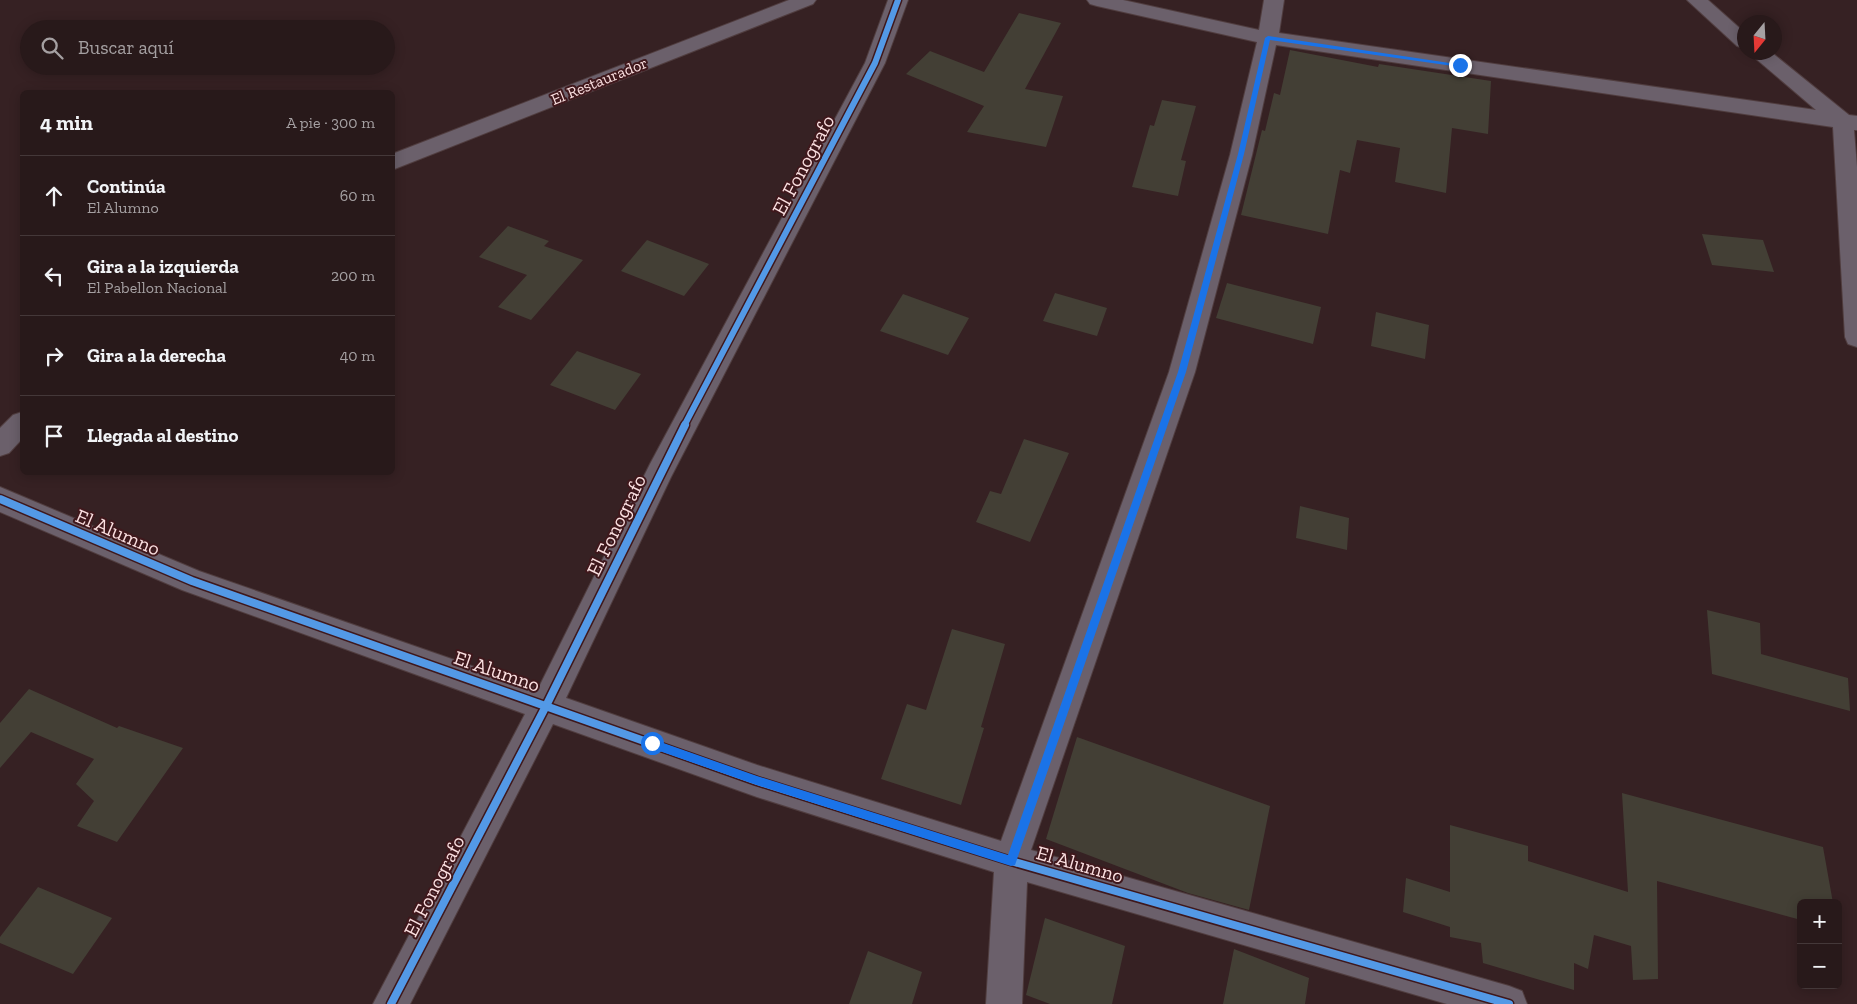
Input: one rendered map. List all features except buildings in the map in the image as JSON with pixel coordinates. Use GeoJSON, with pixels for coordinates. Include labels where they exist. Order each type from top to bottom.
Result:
{"type":"FeatureCollection","features":[{"type":"Feature","properties":{"kind":"street","name":"El Restaurador"},"geometry":{"type":"LineString","coordinates":[[395,162],[806,0]]}},
{"type":"Feature","properties":{"kind":"street","name":"El Fonografo"},"geometry":{"type":"LineString","coordinates":[[392,1004],[546,706],[660,472],[875,63],[898,0]]}},
{"type":"Feature","properties":{"kind":"street"},"geometry":{"type":"LineString","coordinates":[[1098,0],[1268,38],[1850,122]]}},
{"type":"Feature","properties":{"kind":"street"},"geometry":{"type":"LineString","coordinates":[[1004,1004],[1011,861],[1182,372],[1241,154],[1268,38],[1274,0]]}},
{"type":"Feature","properties":{"kind":"street"},"geometry":{"type":"LineString","coordinates":[[1697,0],[1737,36]]}},
{"type":"Feature","properties":{"kind":"street"},"geometry":{"type":"LineString","coordinates":[[1769,60],[1850,122]]}},
{"type":"Feature","properties":{"kind":"street"},"geometry":{"type":"LineString","coordinates":[[1850,122],[1853,285],[1857,337]]}},
{"type":"Feature","properties":{"kind":"street"},"geometry":{"type":"LineString","coordinates":[[0,445],[20,425]]}},
{"type":"Feature","properties":{"kind":"street","name":"El Alumno"},"geometry":{"type":"LineString","coordinates":[[0,499],[192,581],[757,781],[1011,861],[1509,1004]]}},
{"type":"Feature","properties":{"kind":"cycle path"},"geometry":{"type":"LineString","coordinates":[[391,1004],[546,706],[660,472],[875,63],[898,0]]}},
{"type":"Feature","properties":{"kind":"cycle path"},"geometry":{"type":"LineString","coordinates":[[0,499],[192,581],[757,781],[1011,861],[1509,1004]]}},
{"type":"Feature","properties":{"kind":"route"},"geometry":{"type":"LineString","coordinates":[[652,743],[757,781],[1011,861],[1182,372],[1241,154],[1268,38],[1460,65]]}}]}
